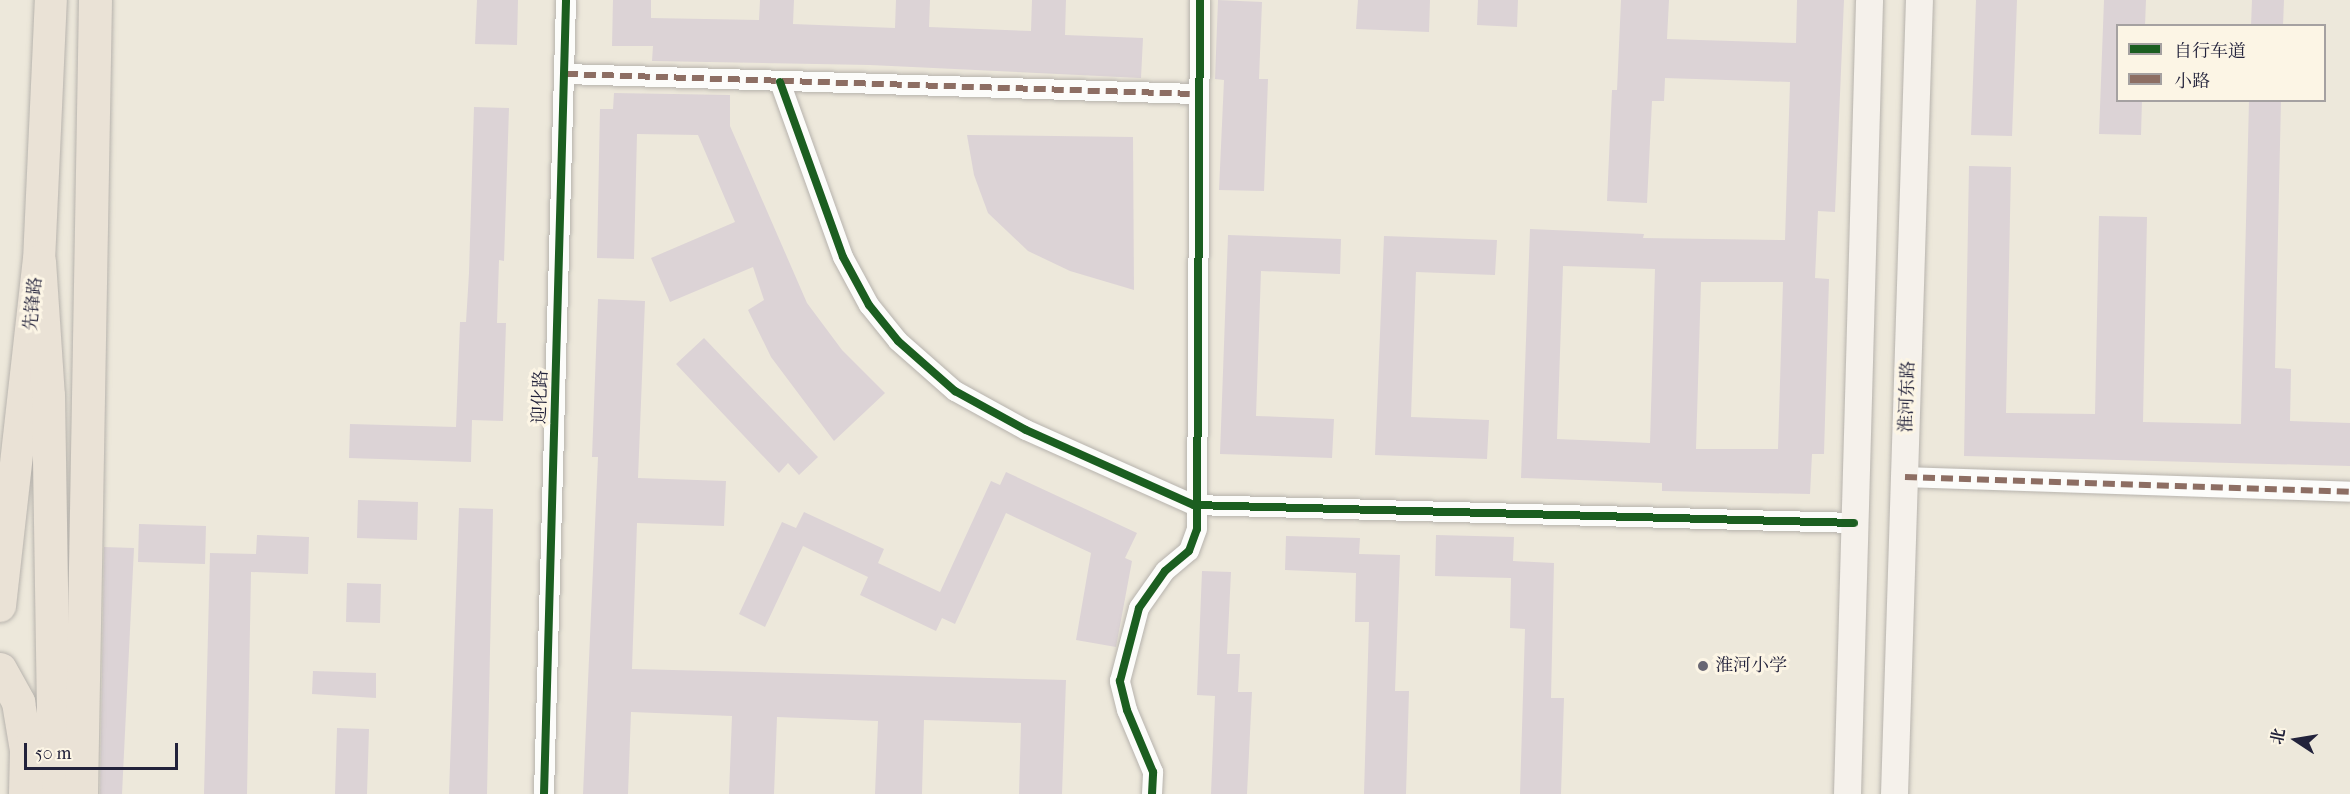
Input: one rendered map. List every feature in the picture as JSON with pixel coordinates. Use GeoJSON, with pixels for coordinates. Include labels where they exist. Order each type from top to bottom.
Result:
{"type":"FeatureCollection","features":[{"type":"Feature","properties":{"kind":"highway"},"geometry":{"type":"LineString","coordinates":[[81,794],[95,0]]}},
{"type":"Feature","properties":{"kind":"highway"},"geometry":{"type":"LineString","coordinates":[[39,261],[48,395],[53,714],[49,794]]}},
{"type":"Feature","properties":{"kind":"highway"},"geometry":{"type":"LineString","coordinates":[[0,669],[18,702],[27,750],[25,794]]}},
{"type":"Feature","properties":{"kind":"main road","name":"先锋路"},"geometry":{"type":"LineString","coordinates":[[0,606],[39,261],[51,0]]}},
{"type":"Feature","properties":{"kind":"main road"},"geometry":{"type":"LineString","coordinates":[[1847,794],[1869,0]]}},
{"type":"Feature","properties":{"kind":"main road","name":"淮河东路"},"geometry":{"type":"LineString","coordinates":[[1894,794],[1919,0]]}},
{"type":"Feature","properties":{"kind":"street","name":"迎化路"},"geometry":{"type":"LineString","coordinates":[[544,794],[567,0]]}},
{"type":"Feature","properties":{"kind":"street"},"geometry":{"type":"LineString","coordinates":[[1152,794],[1153,772],[1127,710],[1120,681],[1139,608],[1165,571],[1189,550],[1197,529],[1194,505],[1197,94],[1200,0]]}},
{"type":"Feature","properties":{"kind":"street"},"geometry":{"type":"LineString","coordinates":[[566,74],[1197,94]]}},
{"type":"Feature","properties":{"kind":"street"},"geometry":{"type":"LineString","coordinates":[[780,82],[843,257],[869,305],[898,341],[955,391],[1026,430],[1194,505],[1854,523]]}},
{"type":"Feature","properties":{"kind":"street"},"geometry":{"type":"LineString","coordinates":[[1905,477],[2350,492]]}},
{"type":"Feature","properties":{"kind":"building"},"geometry":{"type":"Polygon","coordinates":[[[477,0],[518,0],[517,45],[475,44],[477,0]]]}},
{"type":"Feature","properties":{"kind":"building"},"geometry":{"type":"Polygon","coordinates":[[[613,0],[651,0],[651,18],[759,20],[760,0],[794,0],[793,24],[895,28],[896,0],[930,0],[929,27],[1031,31],[1032,0],[1066,0],[1065,35],[1143,38],[1141,78],[870,65],[652,61],[653,46],[612,46],[613,0]]]}},
{"type":"Feature","properties":{"kind":"building"},"geometry":{"type":"Polygon","coordinates":[[[1218,0],[1262,2],[1259,79],[1268,79],[1264,191],[1219,190],[1224,80],[1215,79],[1218,0]]]}},
{"type":"Feature","properties":{"kind":"building"},"geometry":{"type":"Polygon","coordinates":[[[1358,0],[1430,0],[1429,32],[1356,29],[1358,0]]]}},
{"type":"Feature","properties":{"kind":"building"},"geometry":{"type":"Polygon","coordinates":[[[1478,0],[1518,0],[1517,27],[1477,25],[1478,0]]]}},
{"type":"Feature","properties":{"kind":"building"},"geometry":{"type":"Polygon","coordinates":[[[1621,0],[1669,0],[1667,39],[1796,43],[1797,0],[1844,0],[1835,212],[1818,211],[1815,278],[1829,279],[1824,454],[1812,454],[1810,494],[1662,491],[1662,483],[1521,478],[1530,229],[1644,234],[1643,238],[1785,240],[1790,82],[1665,78],[1664,101],[1652,101],[1647,203],[1607,201],[1612,90],[1617,90],[1621,0]],[[1563,266],[1557,439],[1650,443],[1655,269],[1563,266]],[[1701,282],[1696,449],[1778,449],[1783,282],[1701,282]]]}},
{"type":"Feature","properties":{"kind":"building"},"geometry":{"type":"Polygon","coordinates":[[[1976,0],[2017,0],[2012,136],[1971,135],[1976,0]]]}},
{"type":"Feature","properties":{"kind":"building"},"geometry":{"type":"Polygon","coordinates":[[[2104,0],[2146,0],[2145,24],[2116,24],[2116,102],[2142,102],[2141,135],[2099,134],[2104,0]]]}},
{"type":"Feature","properties":{"kind":"building"},"geometry":{"type":"Polygon","coordinates":[[[2252,0],[2284,0],[2283,24],[2251,24],[2252,0]]]}},
{"type":"Feature","properties":{"kind":"building"},"geometry":{"type":"Polygon","coordinates":[[[614,93],[730,95],[730,126],[807,303],[842,350],[885,393],[834,441],[771,357],[748,310],[764,300],[753,267],[670,302],[651,258],[735,222],[698,135],[637,134],[634,259],[597,258],[600,109],[613,109],[614,93]]]}},
{"type":"Feature","properties":{"kind":"building"},"geometry":{"type":"Polygon","coordinates":[[[2249,102],[2281,102],[2275,368],[2291,369],[2290,421],[2350,423],[2350,466],[1964,456],[1969,166],[2011,167],[2006,413],[2095,414],[2099,216],[2147,217],[2143,422],[2241,424],[2249,102]]]}},
{"type":"Feature","properties":{"kind":"building"},"geometry":{"type":"Polygon","coordinates":[[[474,107],[509,108],[504,261],[499,260],[497,323],[506,323],[503,421],[472,420],[471,462],[349,458],[350,424],[456,427],[460,322],[466,322],[469,273],[474,107]]]}},
{"type":"Feature","properties":{"kind":"building"},"geometry":{"type":"Polygon","coordinates":[[[967,135],[1133,137],[1134,290],[1070,271],[1028,251],[988,213],[974,175],[967,135]]]}},
{"type":"Feature","properties":{"kind":"building"},"geometry":{"type":"Polygon","coordinates":[[[1228,235],[1341,239],[1340,274],[1261,271],[1256,416],[1334,419],[1332,458],[1220,454],[1228,235]]]}},
{"type":"Feature","properties":{"kind":"building"},"geometry":{"type":"Polygon","coordinates":[[[1384,236],[1497,240],[1495,275],[1416,272],[1411,417],[1489,420],[1487,459],[1375,455],[1384,236]]]}},
{"type":"Feature","properties":{"kind":"building"},"geometry":{"type":"Polygon","coordinates":[[[598,299],[645,301],[638,478],[726,481],[724,526],[637,523],[632,669],[1066,680],[1062,794],[1019,794],[1021,723],[924,720],[922,794],[875,794],[878,721],[777,717],[774,794],[729,794],[732,716],[631,712],[628,794],[583,794],[598,457],[592,457],[598,299]]]}},
{"type":"Feature","properties":{"kind":"building"},"geometry":{"type":"Polygon","coordinates":[[[704,338],[818,457],[799,475],[788,463],[779,473],[676,364],[704,338]]]}},
{"type":"Feature","properties":{"kind":"building"},"geometry":{"type":"Polygon","coordinates":[[[1006,472],[1137,533],[1125,558],[1132,561],[1116,647],[1076,640],[1091,553],[1006,513],[955,624],[942,618],[936,631],[860,595],[868,577],[803,546],[765,627],[739,614],[782,522],[796,528],[804,512],[884,549],[878,563],[940,592],[991,481],[1000,485],[1006,472]]]}},
{"type":"Feature","properties":{"kind":"building"},"geometry":{"type":"Polygon","coordinates":[[[358,500],[418,502],[417,540],[357,538],[358,500]]]}},
{"type":"Feature","properties":{"kind":"building"},"geometry":{"type":"Polygon","coordinates":[[[459,508],[493,509],[487,794],[449,794],[459,508]]]}},
{"type":"Feature","properties":{"kind":"building"},"geometry":{"type":"Polygon","coordinates":[[[139,524],[206,526],[205,564],[138,562],[139,524]]]}},
{"type":"Feature","properties":{"kind":"building"},"geometry":{"type":"Polygon","coordinates":[[[257,535],[309,537],[308,574],[251,572],[247,794],[204,794],[210,553],[256,554],[257,535]]]}},
{"type":"Feature","properties":{"kind":"building"},"geometry":{"type":"Polygon","coordinates":[[[1436,535],[1514,537],[1513,561],[1554,563],[1551,698],[1564,698],[1561,794],[1520,794],[1525,629],[1510,628],[1511,578],[1435,576],[1436,535]]]}},
{"type":"Feature","properties":{"kind":"building"},"geometry":{"type":"Polygon","coordinates":[[[1286,536],[1360,538],[1359,554],[1400,555],[1395,691],[1409,691],[1406,794],[1364,794],[1369,622],[1355,622],[1356,573],[1285,570],[1286,536]]]}},
{"type":"Feature","properties":{"kind":"building"},"geometry":{"type":"Polygon","coordinates":[[[104,547],[134,548],[122,794],[100,794],[104,547]]]}},
{"type":"Feature","properties":{"kind":"building"},"geometry":{"type":"Polygon","coordinates":[[[1202,571],[1231,572],[1227,654],[1240,654],[1238,692],[1252,692],[1247,794],[1211,794],[1215,696],[1197,695],[1202,571]]]}},
{"type":"Feature","properties":{"kind":"building"},"geometry":{"type":"Polygon","coordinates":[[[347,583],[381,584],[380,623],[346,622],[347,583]]]}},
{"type":"Feature","properties":{"kind":"building"},"geometry":{"type":"Polygon","coordinates":[[[313,671],[376,673],[376,698],[312,694],[313,671]]]}},
{"type":"Feature","properties":{"kind":"building"},"geometry":{"type":"Polygon","coordinates":[[[337,728],[369,729],[367,794],[335,794],[337,728]]]}},
{"type":"Feature","properties":{"kind":"marked path"},"geometry":{"type":"LineString","coordinates":[[566,74],[1197,94]]}},
{"type":"Feature","properties":{"kind":"marked path"},"geometry":{"type":"LineString","coordinates":[[1905,477],[2350,492]]}},
{"type":"Feature","properties":{"kind":"cycle path"},"geometry":{"type":"LineString","coordinates":[[544,794],[566,0]]}},
{"type":"Feature","properties":{"kind":"cycle path"},"geometry":{"type":"LineString","coordinates":[[1152,794],[1153,772],[1127,710],[1120,681],[1139,608],[1165,571],[1189,551],[1197,529],[1200,0]]}},
{"type":"Feature","properties":{"kind":"cycle path"},"geometry":{"type":"LineString","coordinates":[[780,82],[843,257],[869,305],[898,341],[955,391],[1026,430],[1194,505],[1854,523]]}},
{"type":"Feature","properties":{"kind":"place","name":"淮河小学"},"geometry":{"type":"Point","coordinates":[1703,666]}}]}
